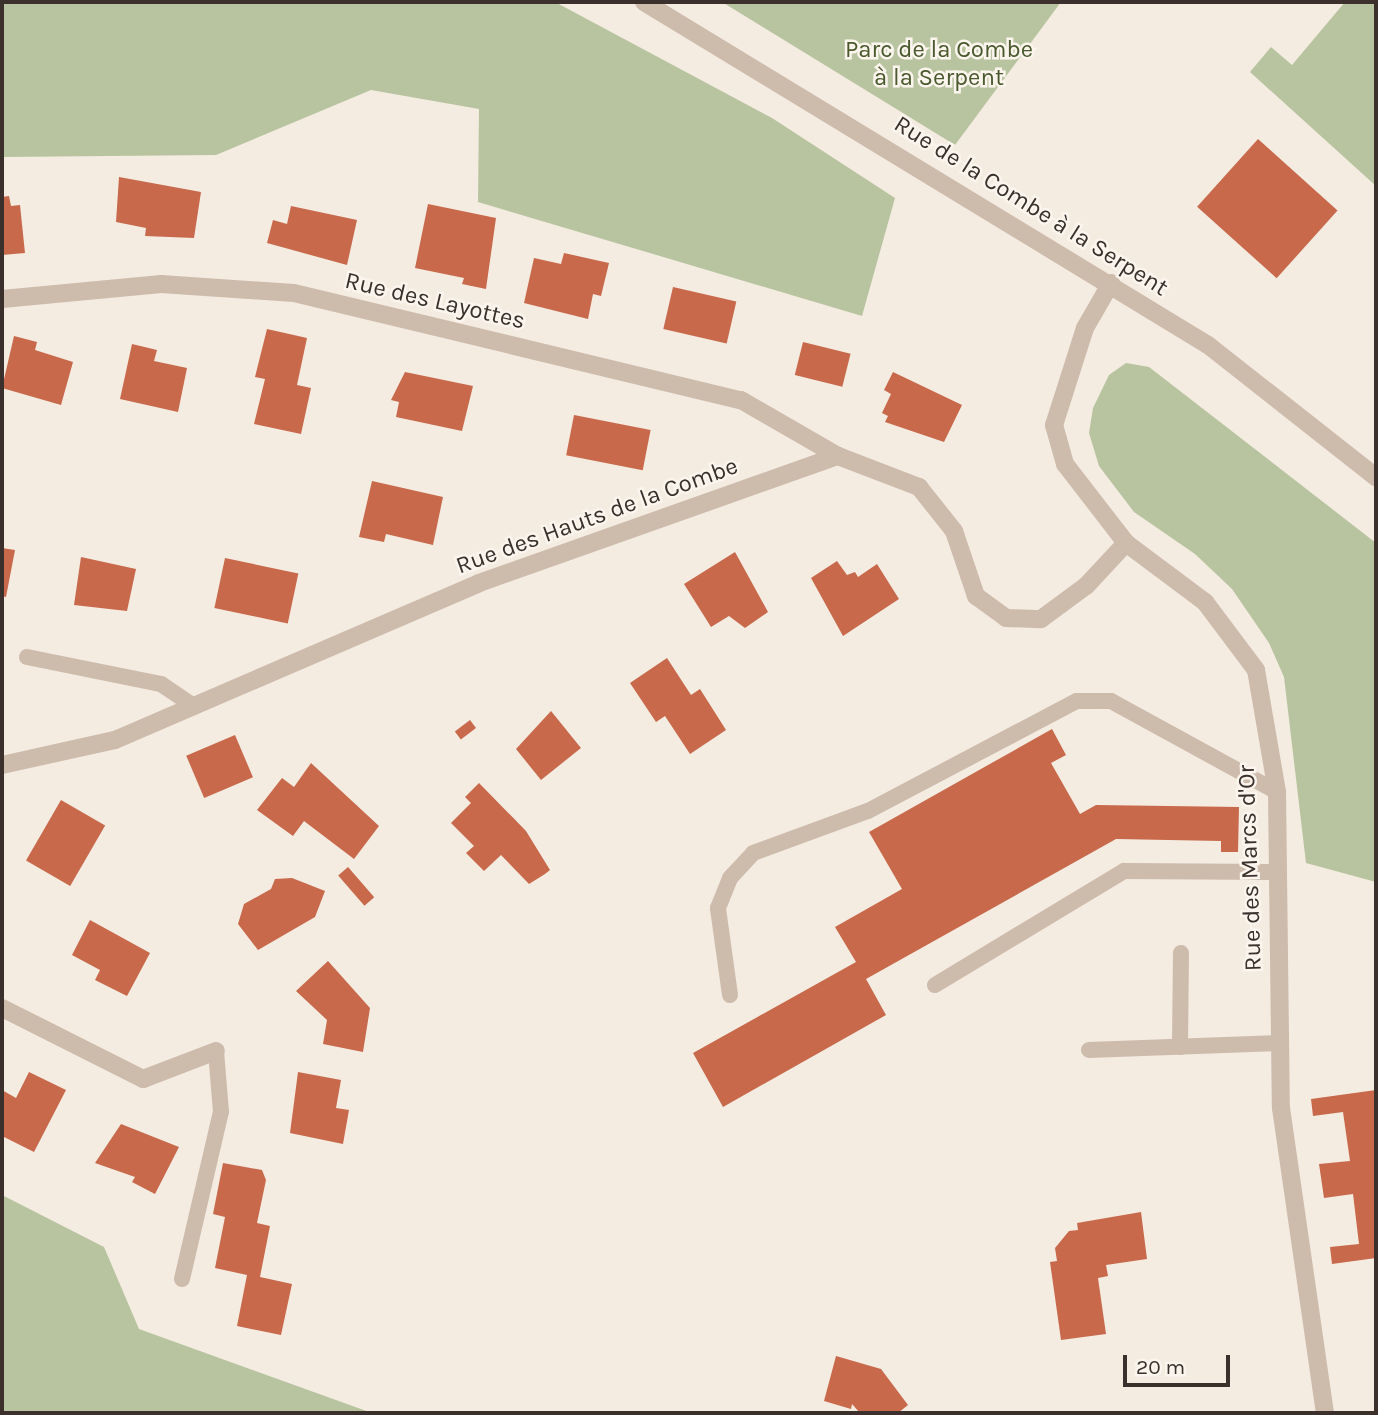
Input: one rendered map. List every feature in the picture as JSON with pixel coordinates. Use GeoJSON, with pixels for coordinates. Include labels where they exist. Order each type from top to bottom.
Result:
{"type":"FeatureCollection","features":[{"type":"Feature","properties":{"kind":"street","name":"Rue de la Combe à la Serpent"},"geometry":{"type":"LineString","coordinates":[[644,2],[1208,345],[1376,477]]}},
{"type":"Feature","properties":{"kind":"street","name":"Rue des Layottes"},"geometry":{"type":"LineString","coordinates":[[2,299],[161,284],[294,293],[741,400],[838,456]]}},
{"type":"Feature","properties":{"kind":"street","name":"Rue des Marcs d'Or"},"geometry":{"type":"LineString","coordinates":[[1111,284],[1085,328],[1054,425],[1065,464],[1126,543],[1205,602],[1256,670],[1277,792],[1281,1108],[1325,1413]]}},
{"type":"Feature","properties":{"kind":"street"},"geometry":{"type":"LineString","coordinates":[[838,456],[919,487],[954,531],[976,596],[1006,618],[1041,619],[1086,586],[1126,543]]}},
{"type":"Feature","properties":{"kind":"street","name":"Rue des Hauts de la Combe"},"geometry":{"type":"LineString","coordinates":[[2,765],[115,740],[479,583],[838,456]]}},
{"type":"Feature","properties":{"kind":"street"},"geometry":{"type":"LineString","coordinates":[[2,1008],[143,1079],[216,1051]]}},
{"type":"Feature","properties":{"kind":"lane"},"geometry":{"type":"LineString","coordinates":[[26,657],[161,684],[194,706]]}},
{"type":"Feature","properties":{"kind":"lane"},"geometry":{"type":"LineString","coordinates":[[730,995],[718,908],[730,878],[753,853],[868,811],[1077,701],[1111,701],[1277,792]]}},
{"type":"Feature","properties":{"kind":"lane"},"geometry":{"type":"LineString","coordinates":[[935,985],[1124,871],[1277,872]]}},
{"type":"Feature","properties":{"kind":"lane"},"geometry":{"type":"LineString","coordinates":[[1180,1047],[1181,953]]}},
{"type":"Feature","properties":{"kind":"lane"},"geometry":{"type":"LineString","coordinates":[[1089,1050],[1281,1043]]}},
{"type":"Feature","properties":{"kind":"lane"},"geometry":{"type":"LineString","coordinates":[[183,1279],[221,1112],[216,1051]]}},
{"type":"Feature","properties":{"kind":"green space"},"geometry":{"type":"Polygon","coordinates":[[[2,2],[555,2],[772,118],[895,198],[862,316],[478,202],[479,109],[371,90],[216,155],[2,157],[2,2]]]}},
{"type":"Feature","properties":{"kind":"green space","name":"Parc de la Combe à la Serpent"},"geometry":{"type":"Polygon","coordinates":[[[722,2],[1061,2],[955,145],[722,2]]]}},
{"type":"Feature","properties":{"kind":"green space"},"geometry":{"type":"Polygon","coordinates":[[[1345,2],[1376,2],[1376,186],[1250,72],[1271,47],[1292,65],[1345,2]]]}},
{"type":"Feature","properties":{"kind":"green space"},"geometry":{"type":"Polygon","coordinates":[[[1126,363],[1149,367],[1376,543],[1376,882],[1306,863],[1284,677],[1269,643],[1232,589],[1195,554],[1134,512],[1099,466],[1089,433],[1093,408],[1109,375],[1126,363]]]}},
{"type":"Feature","properties":{"kind":"green space"},"geometry":{"type":"Polygon","coordinates":[[[2,1195],[104,1247],[139,1329],[372,1413],[2,1413],[2,1195]]]}},
{"type":"Feature","properties":{"kind":"building"},"geometry":{"type":"Polygon","coordinates":[[[1258,139],[1338,211],[1277,278],[1197,207],[1258,139]]]}},
{"type":"Feature","properties":{"kind":"building"},"geometry":{"type":"Polygon","coordinates":[[[119,177],[201,192],[194,238],[145,236],[146,228],[116,222],[119,177]]]}},
{"type":"Feature","properties":{"kind":"building"},"geometry":{"type":"Polygon","coordinates":[[[9,196],[11,206],[20,205],[25,253],[2,255],[2,197],[9,196]]]}},
{"type":"Feature","properties":{"kind":"building"},"geometry":{"type":"Polygon","coordinates":[[[428,204],[496,218],[486,289],[462,284],[464,278],[415,268],[428,204]]]}},
{"type":"Feature","properties":{"kind":"building"},"geometry":{"type":"Polygon","coordinates":[[[291,206],[357,220],[347,265],[267,243],[273,220],[287,224],[291,206]]]}},
{"type":"Feature","properties":{"kind":"building"},"geometry":{"type":"Polygon","coordinates":[[[564,253],[609,263],[601,296],[593,294],[588,319],[524,303],[534,258],[561,264],[564,253]]]}},
{"type":"Feature","properties":{"kind":"building"},"geometry":{"type":"Polygon","coordinates":[[[673,287],[736,302],[727,344],[663,329],[673,287]]]}},
{"type":"Feature","properties":{"kind":"building"},"geometry":{"type":"Polygon","coordinates":[[[267,329],[307,338],[297,385],[311,388],[301,434],[254,424],[265,379],[255,377],[267,329]]]}},
{"type":"Feature","properties":{"kind":"building"},"geometry":{"type":"Polygon","coordinates":[[[14,336],[37,342],[35,350],[73,362],[61,405],[2,388],[14,336]]]}},
{"type":"Feature","properties":{"kind":"building"},"geometry":{"type":"Polygon","coordinates":[[[803,342],[851,354],[842,387],[795,375],[803,342]]]}},
{"type":"Feature","properties":{"kind":"building"},"geometry":{"type":"Polygon","coordinates":[[[132,344],[157,350],[154,361],[187,368],[178,412],[120,399],[132,344]]]}},
{"type":"Feature","properties":{"kind":"building"},"geometry":{"type":"Polygon","coordinates":[[[405,372],[473,386],[462,431],[396,417],[399,402],[391,400],[405,372]]]}},
{"type":"Feature","properties":{"kind":"building"},"geometry":{"type":"Polygon","coordinates":[[[893,372],[962,405],[944,442],[885,422],[888,416],[882,413],[891,394],[884,390],[893,372]]]}},
{"type":"Feature","properties":{"kind":"building"},"geometry":{"type":"Polygon","coordinates":[[[574,415],[651,430],[643,470],[566,455],[574,415]]]}},
{"type":"Feature","properties":{"kind":"building"},"geometry":{"type":"Polygon","coordinates":[[[372,481],[443,497],[433,545],[386,534],[384,542],[359,537],[372,481]]]}},
{"type":"Feature","properties":{"kind":"building"},"geometry":{"type":"Polygon","coordinates":[[[2,548],[15,550],[6,597],[2,596],[2,548]]]}},
{"type":"Feature","properties":{"kind":"building"},"geometry":{"type":"Polygon","coordinates":[[[735,552],[768,612],[745,628],[729,616],[711,627],[684,584],[735,552]]]}},
{"type":"Feature","properties":{"kind":"building"},"geometry":{"type":"Polygon","coordinates":[[[81,557],[136,569],[127,611],[74,605],[81,557]]]}},
{"type":"Feature","properties":{"kind":"building"},"geometry":{"type":"Polygon","coordinates":[[[225,558],[298,574],[288,623],[214,608],[225,558]]]}},
{"type":"Feature","properties":{"kind":"building"},"geometry":{"type":"Polygon","coordinates":[[[837,561],[847,575],[855,572],[858,577],[877,564],[899,599],[843,636],[811,578],[837,561]]]}},
{"type":"Feature","properties":{"kind":"building"},"geometry":{"type":"Polygon","coordinates":[[[667,658],[691,695],[700,689],[726,730],[690,754],[665,716],[656,722],[630,683],[667,658]]]}},
{"type":"Feature","properties":{"kind":"building"},"geometry":{"type":"Polygon","coordinates":[[[551,711],[581,748],[541,780],[516,749],[551,711]]]}},
{"type":"Feature","properties":{"kind":"building"},"geometry":{"type":"Polygon","coordinates":[[[470,720],[476,728],[461,739],[455,731],[470,720]]]}},
{"type":"Feature","properties":{"kind":"building"},"geometry":{"type":"Polygon","coordinates":[[[1052,729],[1066,755],[1051,763],[1080,814],[1096,805],[1239,807],[1238,852],[1221,852],[1221,841],[1116,839],[866,979],[886,1015],[723,1107],[693,1053],[856,962],[835,927],[902,889],[869,832],[1052,729]]]}},
{"type":"Feature","properties":{"kind":"building"},"geometry":{"type":"Polygon","coordinates":[[[235,735],[253,777],[204,798],[186,756],[235,735]]]}},
{"type":"Feature","properties":{"kind":"building"},"geometry":{"type":"Polygon","coordinates":[[[311,763],[379,826],[354,859],[304,821],[293,836],[257,810],[282,778],[294,787],[311,763]]]}},
{"type":"Feature","properties":{"kind":"building"},"geometry":{"type":"Polygon","coordinates":[[[479,783],[526,831],[550,870],[529,884],[501,855],[484,871],[466,853],[474,846],[451,823],[471,803],[465,797],[479,783]]]}},
{"type":"Feature","properties":{"kind":"building"},"geometry":{"type":"Polygon","coordinates":[[[61,800],[105,826],[70,886],[26,861],[61,800]]]}},
{"type":"Feature","properties":{"kind":"building"},"geometry":{"type":"Polygon","coordinates":[[[348,867],[374,897],[364,906],[338,876],[348,867]]]}},
{"type":"Feature","properties":{"kind":"building"},"geometry":{"type":"Polygon","coordinates":[[[292,878],[325,891],[315,917],[258,950],[238,924],[244,904],[271,889],[275,879],[292,878]]]}},
{"type":"Feature","properties":{"kind":"building"},"geometry":{"type":"Polygon","coordinates":[[[90,920],[150,953],[127,996],[95,980],[100,970],[72,955],[90,920]]]}},
{"type":"Feature","properties":{"kind":"building"},"geometry":{"type":"Polygon","coordinates":[[[328,961],[370,1008],[363,1052],[323,1044],[327,1020],[296,991],[328,961]]]}},
{"type":"Feature","properties":{"kind":"building"},"geometry":{"type":"Polygon","coordinates":[[[29,1072],[66,1090],[34,1152],[2,1136],[2,1090],[16,1098],[29,1072]]]}},
{"type":"Feature","properties":{"kind":"building"},"geometry":{"type":"Polygon","coordinates":[[[298,1072],[341,1080],[336,1108],[349,1110],[343,1144],[290,1133],[298,1072]]]}},
{"type":"Feature","properties":{"kind":"building"},"geometry":{"type":"Polygon","coordinates":[[[1376,1090],[1376,1258],[1332,1264],[1330,1247],[1359,1244],[1353,1194],[1324,1198],[1319,1164],[1350,1161],[1343,1112],[1313,1116],[1311,1099],[1376,1090]]]}},
{"type":"Feature","properties":{"kind":"building"},"geometry":{"type":"Polygon","coordinates":[[[121,1124],[179,1147],[155,1194],[132,1182],[135,1177],[95,1163],[121,1124]]]}},
{"type":"Feature","properties":{"kind":"building"},"geometry":{"type":"Polygon","coordinates":[[[223,1163],[262,1170],[266,1180],[257,1223],[270,1226],[260,1277],[292,1284],[281,1335],[237,1326],[247,1275],[215,1268],[225,1217],[213,1214],[223,1163]]]}},
{"type":"Feature","properties":{"kind":"building"},"geometry":{"type":"Polygon","coordinates":[[[1141,1212],[1147,1259],[1106,1265],[1108,1276],[1098,1278],[1106,1334],[1061,1340],[1050,1262],[1057,1261],[1055,1248],[1069,1231],[1078,1230],[1077,1223],[1141,1212]]]}},
{"type":"Feature","properties":{"kind":"building"},"geometry":{"type":"Polygon","coordinates":[[[836,1356],[881,1369],[908,1405],[898,1413],[860,1413],[852,1404],[851,1409],[824,1401],[836,1356]]]}}]}
